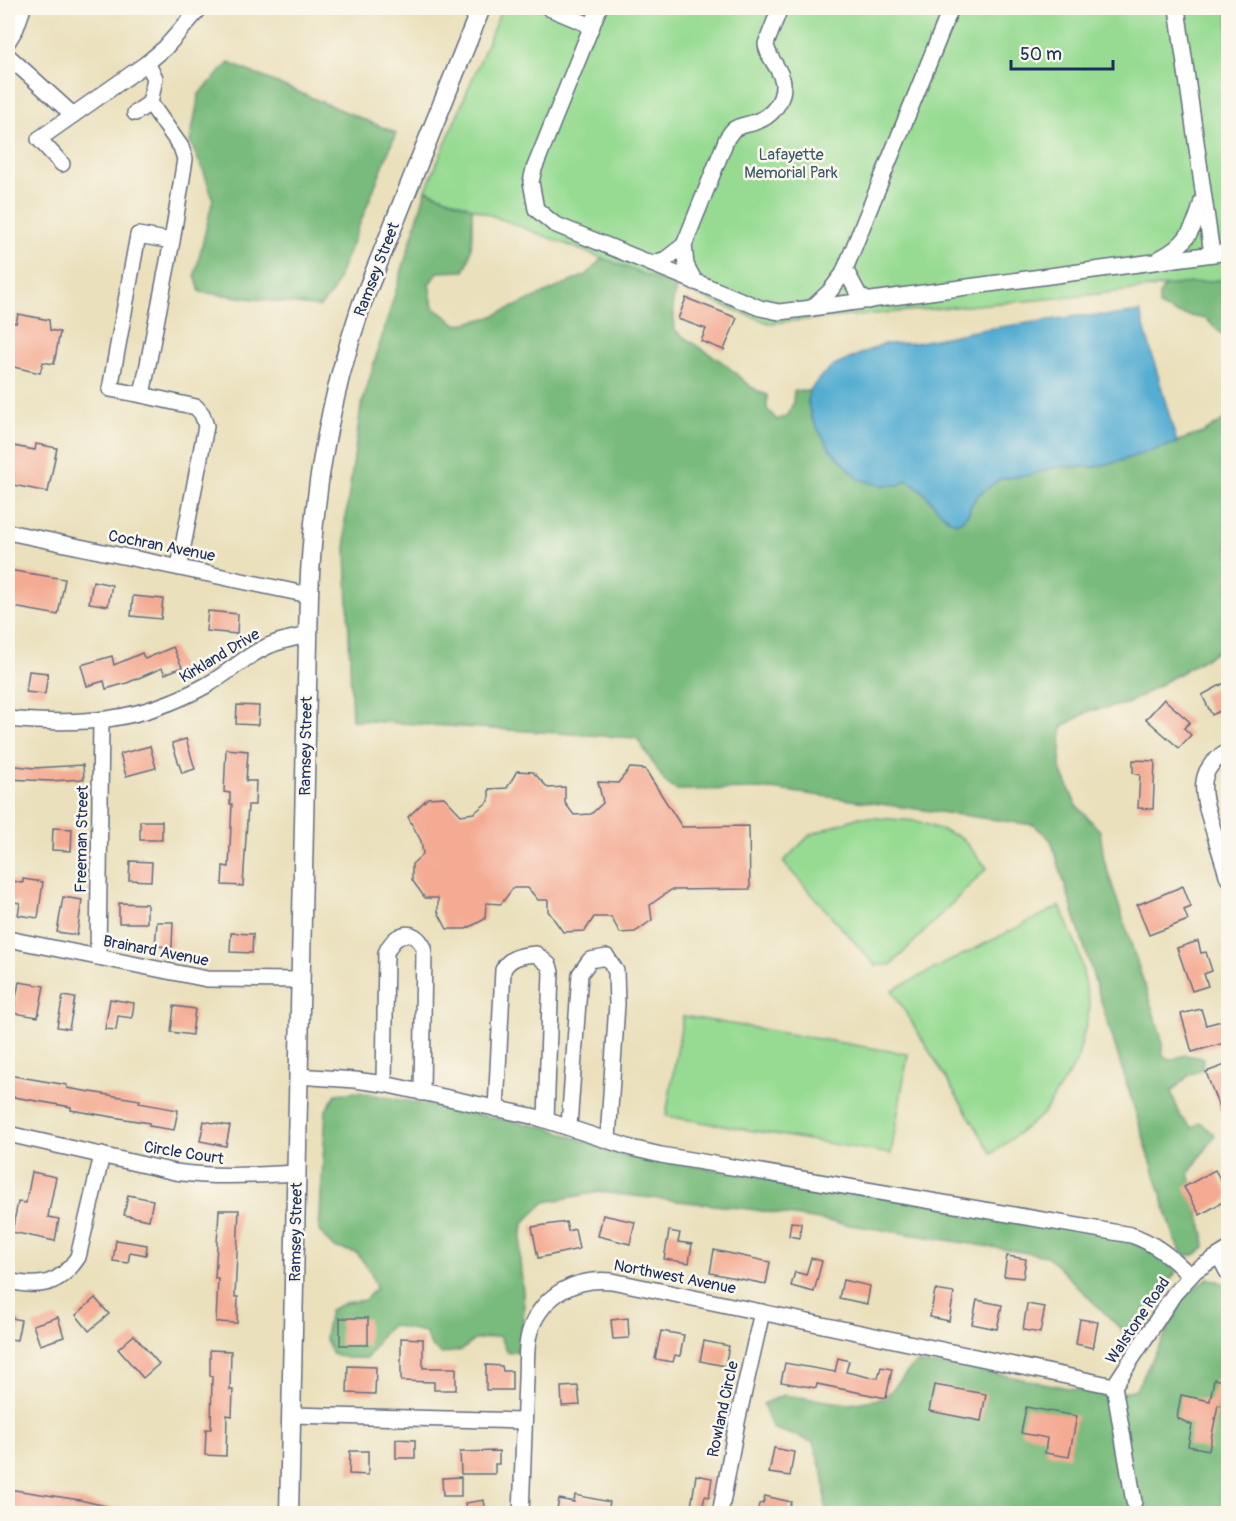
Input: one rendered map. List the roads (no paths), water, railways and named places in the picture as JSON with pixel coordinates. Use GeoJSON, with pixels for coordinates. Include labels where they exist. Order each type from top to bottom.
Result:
{"type":"FeatureCollection","features":[{"type":"Feature","properties":{"kind":"main road","name":"Ramsey Street"},"geometry":{"type":"LineString","coordinates":[[289,1514],[308,635],[313,518],[326,432],[349,341],[362,303],[481,8]]}},
{"type":"Feature","properties":{"kind":"street"},"geometry":{"type":"LineString","coordinates":[[8,41],[24,8]]}},
{"type":"Feature","properties":{"kind":"street"},"geometry":{"type":"LineString","coordinates":[[62,164],[39,139],[147,63],[165,48],[200,8]]}},
{"type":"Feature","properties":{"kind":"street"},"geometry":{"type":"LineString","coordinates":[[549,8],[592,26]]}},
{"type":"Feature","properties":{"kind":"street"},"geometry":{"type":"LineString","coordinates":[[599,8],[534,169],[531,182],[532,198],[536,209],[554,224],[768,311],[779,312],[868,301],[1228,252]]}},
{"type":"Feature","properties":{"kind":"street"},"geometry":{"type":"LineString","coordinates":[[695,282],[686,265],[684,245],[727,138],[733,130],[767,117],[782,97],[783,81],[766,44],[780,8]]}},
{"type":"Feature","properties":{"kind":"street"},"geometry":{"type":"LineString","coordinates":[[812,308],[831,291],[844,269],[951,8]]}},
{"type":"Feature","properties":{"kind":"street"},"geometry":{"type":"LineString","coordinates":[[1177,8],[1212,254]]}},
{"type":"Feature","properties":{"kind":"street"},"geometry":{"type":"LineString","coordinates":[[8,56],[73,115]]}},
{"type":"Feature","properties":{"kind":"street"},"geometry":{"type":"LineString","coordinates":[[135,113],[150,103],[155,78],[147,63]]}},
{"type":"Feature","properties":{"kind":"street"},"geometry":{"type":"LineString","coordinates":[[142,395],[172,241],[185,159],[181,147],[150,103]]}},
{"type":"Feature","properties":{"kind":"street"},"geometry":{"type":"LineString","coordinates":[[1148,263],[1174,252],[1188,236],[1199,214],[1204,195]]}},
{"type":"Feature","properties":{"kind":"street"},"geometry":{"type":"LineString","coordinates":[[172,241],[138,235],[110,389],[196,408],[202,414],[206,426],[179,567]]}},
{"type":"Feature","properties":{"kind":"street"},"geometry":{"type":"LineString","coordinates":[[652,264],[666,259],[684,245]]}},
{"type":"Feature","properties":{"kind":"street"},"geometry":{"type":"LineString","coordinates":[[844,269],[859,295],[868,301]]}},
{"type":"Feature","properties":{"kind":"street","name":"Cochran Avenue"},"geometry":{"type":"LineString","coordinates":[[8,532],[309,595]]}},
{"type":"Feature","properties":{"kind":"street","name":"Kirkland Drive"},"geometry":{"type":"LineString","coordinates":[[8,719],[70,723],[100,721],[156,708],[207,685],[263,648],[277,642],[308,635]]}},
{"type":"Feature","properties":{"kind":"street","name":"Freeman Street"},"geometry":{"type":"LineString","coordinates":[[98,957],[100,721]]}},
{"type":"Feature","properties":{"kind":"street"},"geometry":{"type":"LineString","coordinates":[[1228,752],[1209,767],[1203,784],[1204,803],[1228,878]]}},
{"type":"Feature","properties":{"kind":"street"},"geometry":{"type":"LineString","coordinates":[[384,1084],[386,953],[391,942],[399,935],[411,935],[421,941],[424,948],[422,1093]]}},
{"type":"Feature","properties":{"kind":"street","name":"Brainard Avenue"},"geometry":{"type":"LineString","coordinates":[[8,939],[207,979],[300,980]]}},
{"type":"Feature","properties":{"kind":"street"},"geometry":{"type":"LineString","coordinates":[[496,1109],[503,970],[507,963],[517,957],[536,954],[549,965],[551,972],[546,1120]]}},
{"type":"Feature","properties":{"kind":"street"},"geometry":{"type":"LineString","coordinates":[[569,1126],[580,974],[590,960],[606,957],[616,970],[617,1004],[608,1139]]}},
{"type":"Feature","properties":{"kind":"street"},"geometry":{"type":"LineString","coordinates":[[298,1076],[384,1084],[546,1120],[631,1148],[661,1155],[1131,1235],[1147,1240],[1190,1276]]}},
{"type":"Feature","properties":{"kind":"street","name":"Circle Court"},"geometry":{"type":"LineString","coordinates":[[8,1134],[175,1172],[202,1176],[230,1177],[296,1173]]}},
{"type":"Feature","properties":{"kind":"street"},"geometry":{"type":"LineString","coordinates":[[8,1281],[32,1286],[42,1285],[59,1277],[73,1265],[78,1257],[102,1155]]}},
{"type":"Feature","properties":{"kind":"street"},"geometry":{"type":"LineString","coordinates":[[1224,1253],[1228,1273]]}},
{"type":"Feature","properties":{"kind":"street","name":"Walstone Road"},"geometry":{"type":"LineString","coordinates":[[1134,1502],[1114,1386],[1174,1294],[1196,1270],[1224,1253]]}},
{"type":"Feature","properties":{"kind":"street","name":"Northwest Avenue"},"geometry":{"type":"LineString","coordinates":[[524,1421],[530,1329],[544,1305],[566,1288],[584,1282],[612,1281],[1114,1386]]}},
{"type":"Feature","properties":{"kind":"street","name":"Rowland Circle"},"geometry":{"type":"LineString","coordinates":[[720,1514],[736,1422],[762,1312]]}},
{"type":"Feature","properties":{"kind":"street"},"geometry":{"type":"LineString","coordinates":[[291,1415],[524,1421],[521,1514]]}},
{"type":"Feature","properties":{"kind":"water"},"geometry":{"type":"Polygon","coordinates":[[[1140,312],[1177,443],[1095,467],[1056,467],[1029,475],[1000,479],[977,496],[968,514],[956,523],[942,514],[920,489],[906,480],[900,485],[879,485],[859,479],[830,449],[812,419],[808,403],[809,391],[822,375],[834,366],[883,344],[915,343],[980,330],[1077,316],[1140,312]]]}},
{"type":"Feature","properties":{"kind":"park label","name":"Lafayette Memorial Park"},"geometry":{"type":"Point","coordinates":[791,163]}}]}
